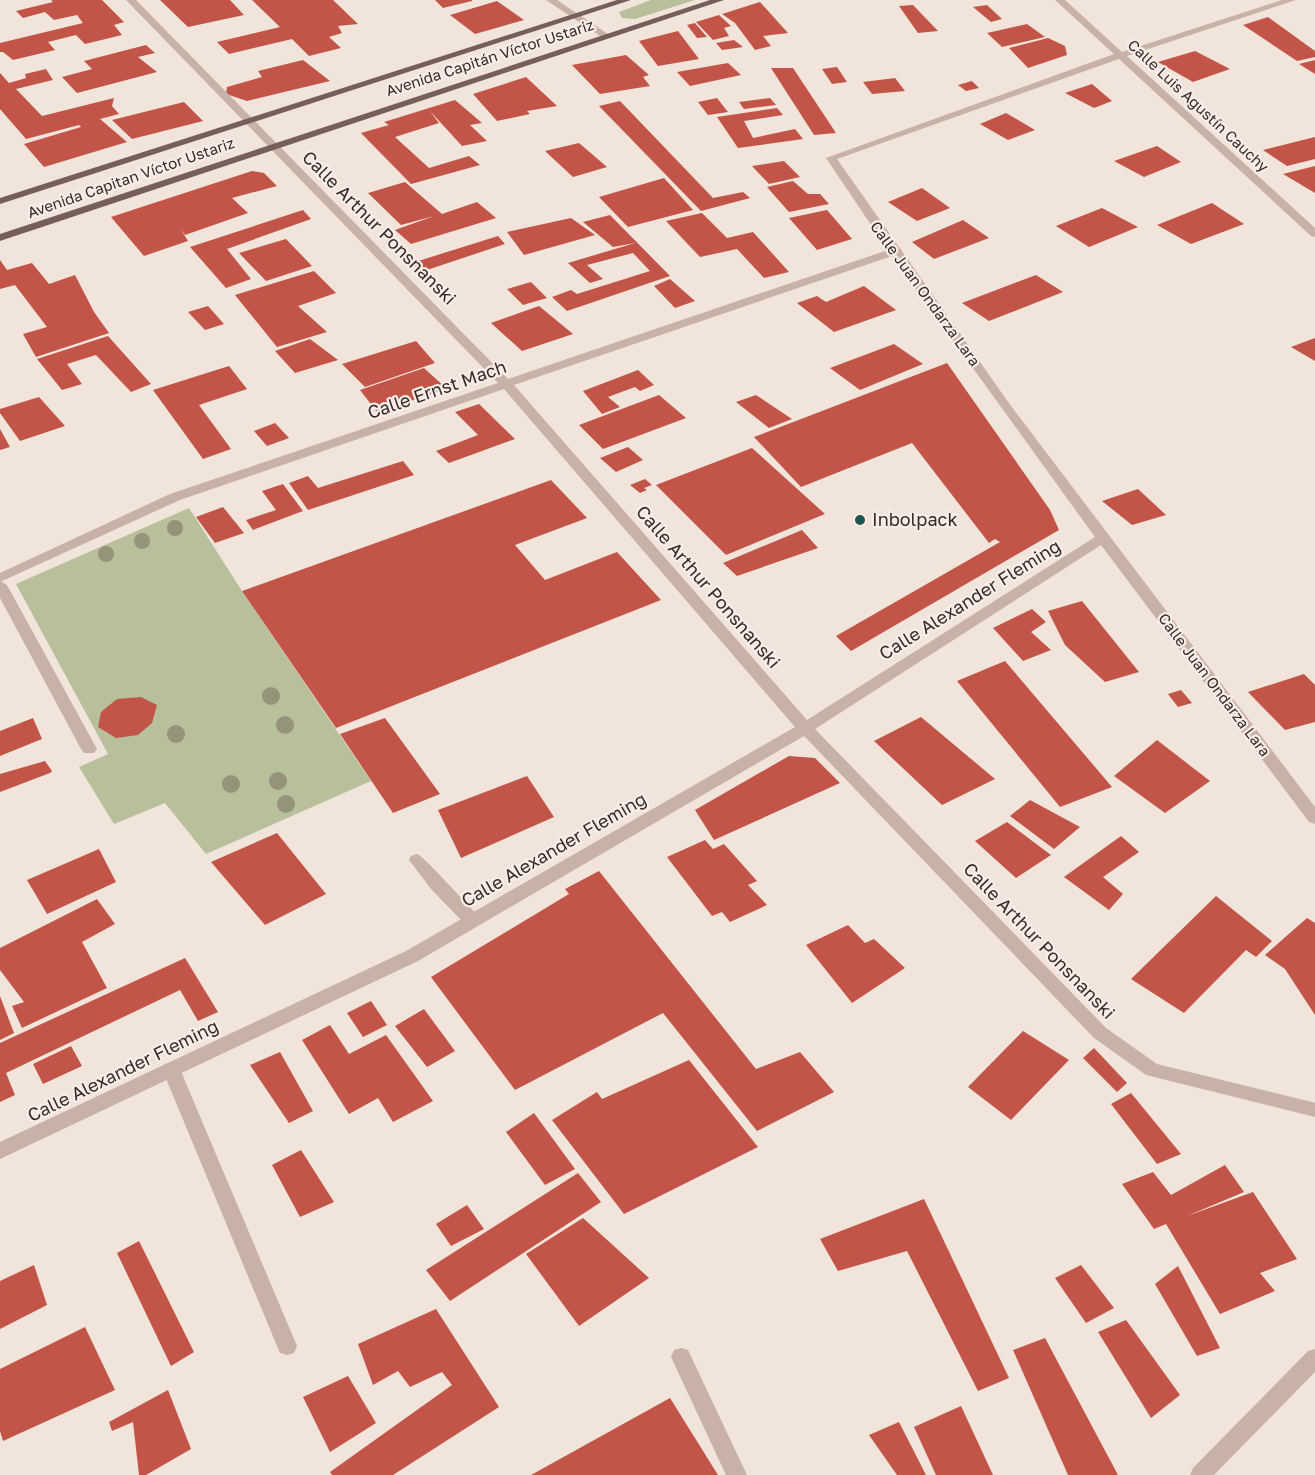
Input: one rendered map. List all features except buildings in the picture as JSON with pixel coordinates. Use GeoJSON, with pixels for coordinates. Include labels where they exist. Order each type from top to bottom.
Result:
{"type":"FeatureCollection","features":[{"type":"Feature","properties":{"kind":"main road","name":"Avenida Capitán Víctor Ustariz"},"geometry":{"type":"LineString","coordinates":[[247,121],[626,0]]}},
{"type":"Feature","properties":{"kind":"main road","name":"Avenida Capitán Víctor Ustariz"},"geometry":{"type":"LineString","coordinates":[[272,147],[719,0]]}},
{"type":"Feature","properties":{"kind":"main road","name":"Avenida Capitan Víctor Ustariz"},"geometry":{"type":"LineString","coordinates":[[0,201],[247,121]]}},
{"type":"Feature","properties":{"kind":"main road","name":"Avenida Capitan Víctor Ustariz"},"geometry":{"type":"LineString","coordinates":[[0,237],[272,147]]}},
{"type":"Feature","properties":{"kind":"street","name":"Calle Arthur Ponsnanski"},"geometry":{"type":"LineString","coordinates":[[131,0],[272,147],[507,385],[805,728],[1100,1033],[1152,1070],[1314,1112]]}},
{"type":"Feature","properties":{"kind":"street"},"geometry":{"type":"LineString","coordinates":[[551,0],[573,17],[606,36]]}},
{"type":"Feature","properties":{"kind":"street","name":"Calle Luis Agustín Cauchy"},"geometry":{"type":"LineString","coordinates":[[1060,0],[1315,234]]}},
{"type":"Feature","properties":{"kind":"street","name":"Calle Juan Ondarza Lara"},"geometry":{"type":"LineString","coordinates":[[1291,0],[1121,55],[831,158],[893,252],[1103,538],[1315,818]]}},
{"type":"Feature","properties":{"kind":"street","name":"Calle Ernst Mach"},"geometry":{"type":"LineString","coordinates":[[0,578],[175,497],[893,252]]}},
{"type":"Feature","properties":{"kind":"street","name":"Calle Alexander Fleming"},"geometry":{"type":"LineString","coordinates":[[0,1151],[171,1068],[412,956],[805,728],[1103,538]]}},
{"type":"Feature","properties":{"kind":"street"},"geometry":{"type":"LineString","coordinates":[[0,585],[89,749]]}},
{"type":"Feature","properties":{"kind":"street"},"geometry":{"type":"LineString","coordinates":[[417,860],[437,885],[472,920]]}},
{"type":"Feature","properties":{"kind":"street"},"geometry":{"type":"LineString","coordinates":[[171,1068],[287,1346]]}},
{"type":"Feature","properties":{"kind":"street"},"geometry":{"type":"LineString","coordinates":[[681,1357],[737,1475]]}},
{"type":"Feature","properties":{"kind":"street"},"geometry":{"type":"LineString","coordinates":[[1200,1475],[1315,1358]]}},
{"type":"Feature","properties":{"kind":"green space"},"geometry":{"type":"Polygon","coordinates":[[[651,0],[695,0],[635,19],[622,18],[619,12],[651,0]]]}},
{"type":"Feature","properties":{"kind":"green space"},"geometry":{"type":"Polygon","coordinates":[[[189,508],[242,591],[371,781],[206,854],[165,803],[114,824],[79,767],[108,754],[16,584],[189,508]]]}},
{"type":"Feature","properties":{"kind":"place","name":"Inbolpack"},"geometry":{"type":"Point","coordinates":[860,520]}}]}
